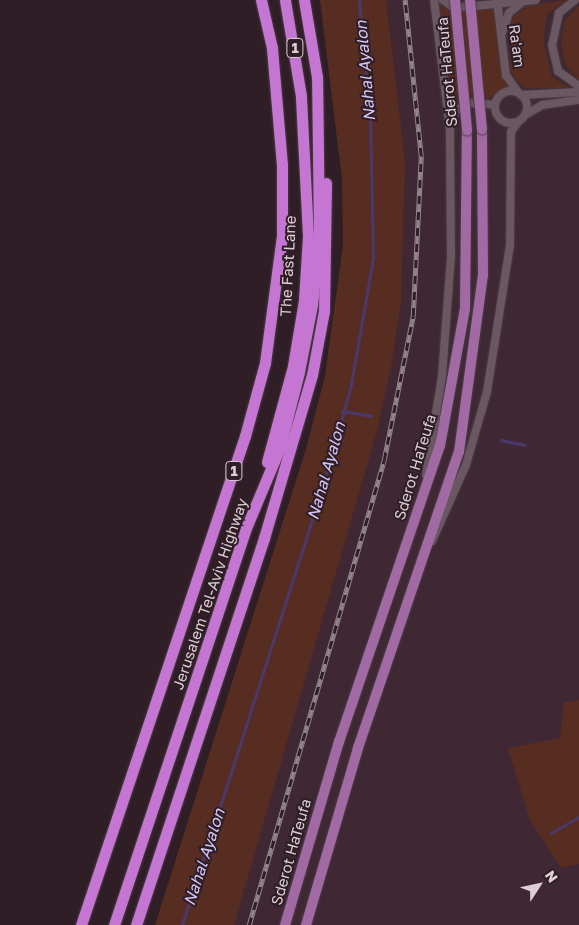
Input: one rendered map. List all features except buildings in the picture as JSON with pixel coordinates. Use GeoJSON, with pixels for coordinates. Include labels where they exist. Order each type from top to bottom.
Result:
{"type":"FeatureCollection","features":[{"type":"Feature","properties":{"kind":"highway","name":"Jerusalem Tel-Aviv Highway"},"geometry":{"type":"LineString","coordinates":[[82,925],[246,436],[265,363],[278,283],[282,174],[272,48],[261,0]]}},
{"type":"Feature","properties":{"kind":"highway","name":"The Fast Lane"},"geometry":{"type":"LineString","coordinates":[[246,528],[293,366],[304,300],[308,236],[301,96],[285,0]]}},
{"type":"Feature","properties":{"kind":"highway","name":"Jerusalem Tel-Aviv Highway"},"geometry":{"type":"LineString","coordinates":[[114,925],[246,528],[280,447],[312,305],[319,234],[317,77],[304,0]]}},
{"type":"Feature","properties":{"kind":"highway"},"geometry":{"type":"LineString","coordinates":[[136,925],[264,538],[312,375],[324,311],[328,238],[317,77]]}},
{"type":"Feature","properties":{"kind":"main road","name":"Sderot HaTeufa"},"geometry":{"type":"LineString","coordinates":[[285,925],[339,742],[440,446],[465,309],[467,130],[455,0]]}},
{"type":"Feature","properties":{"kind":"main road","name":"Sderot HaTeufa"},"geometry":{"type":"LineString","coordinates":[[306,925],[358,748],[459,452],[475,358],[485,214],[482,129],[470,0]]}},
{"type":"Feature","properties":{"kind":"street"},"geometry":{"type":"LineString","coordinates":[[422,501],[448,316],[450,130],[434,0]]}},
{"type":"Feature","properties":{"kind":"street"},"geometry":{"type":"LineString","coordinates":[[443,0],[454,8],[532,1]]}},
{"type":"Feature","properties":{"kind":"street"},"geometry":{"type":"LineString","coordinates":[[575,0],[559,13],[552,45],[558,71],[579,86]]}},
{"type":"Feature","properties":{"kind":"street"},"geometry":{"type":"LineString","coordinates":[[502,45],[508,14],[532,1]]}},
{"type":"Feature","properties":{"kind":"street","name":"Ra'am"},"geometry":{"type":"LineString","coordinates":[[498,3],[506,75],[519,93]]}},
{"type":"Feature","properties":{"kind":"street"},"geometry":{"type":"LineString","coordinates":[[495,106],[501,94],[579,92]]}},
{"type":"Feature","properties":{"kind":"street"},"geometry":{"type":"LineString","coordinates":[[425,556],[452,501],[487,392],[510,245],[511,132],[522,118],[527,107],[519,93]]}},
{"type":"Feature","properties":{"kind":"street"},"geometry":{"type":"LineString","coordinates":[[450,130],[452,117],[461,107],[477,102],[495,106],[503,121],[522,118],[542,105],[579,100]]}},
{"type":"Feature","properties":{"kind":"shaded area"},"geometry":{"type":"Polygon","coordinates":[[[320,0],[386,0],[405,162],[401,302],[391,368],[378,427],[234,925],[155,925],[306,449],[325,376],[343,245],[342,179],[320,0]]]}},
{"type":"Feature","properties":{"kind":"shaded area"},"geometry":{"type":"Polygon","coordinates":[[[369,0],[579,0],[579,925],[199,925],[348,439],[369,0]]]}},
{"type":"Feature","properties":{"kind":"shaded area"},"geometry":{"type":"Polygon","coordinates":[[[567,0],[547,14],[543,41],[552,77],[570,88],[524,88],[511,73],[510,20],[526,6],[567,0]]]}},
{"type":"Feature","properties":{"kind":"shaded area"},"geometry":{"type":"Polygon","coordinates":[[[438,3],[451,12],[496,9],[503,75],[509,86],[489,98],[464,100],[450,112],[438,3]]]}},
{"type":"Feature","properties":{"kind":"shaded area"},"geometry":{"type":"Polygon","coordinates":[[[579,5],[579,80],[565,64],[561,42],[564,22],[579,5]]]}},
{"type":"Feature","properties":{"kind":"shaded area"},"geometry":{"type":"Polygon","coordinates":[[[579,700],[579,864],[561,868],[530,820],[508,748],[560,738],[564,702],[579,700]]]}},
{"type":"Feature","properties":{"kind":"waterway","name":"Nahal Ayalon"},"geometry":{"type":"LineString","coordinates":[[182,925],[323,487],[351,385],[373,257],[370,115],[359,0]]}},
{"type":"Feature","properties":{"kind":"waterway"},"geometry":{"type":"LineString","coordinates":[[342,411],[372,416]]}},
{"type":"Feature","properties":{"kind":"waterway"},"geometry":{"type":"LineString","coordinates":[[501,440],[524,445]]}},
{"type":"Feature","properties":{"kind":"waterway"},"geometry":{"type":"LineString","coordinates":[[551,833],[579,817]]}},
{"type":"Feature","properties":{"kind":"railway"},"geometry":{"type":"LineString","coordinates":[[249,925],[384,460],[413,316],[421,156],[405,0]]}}]}
